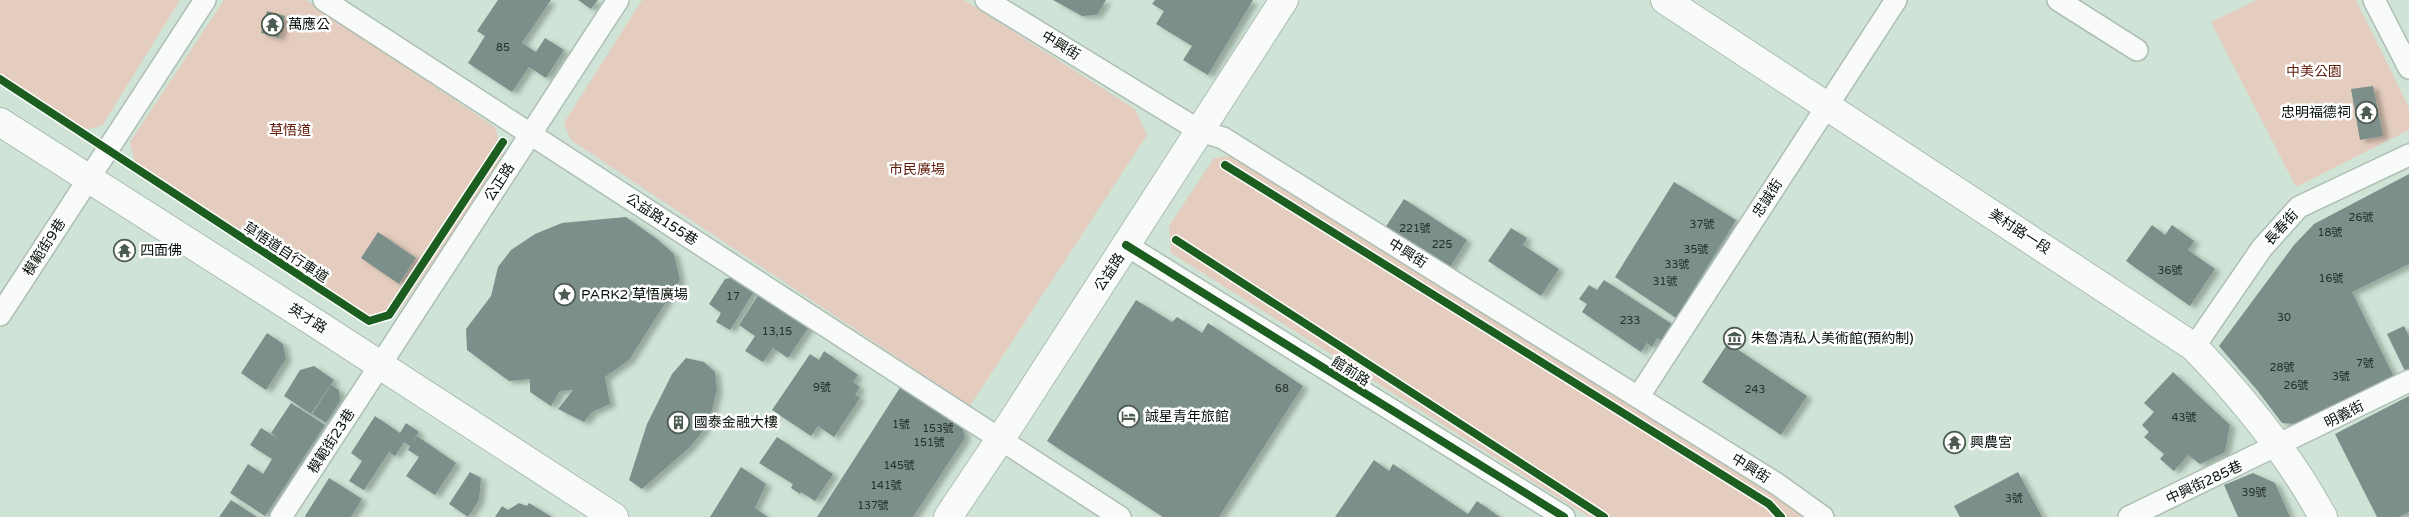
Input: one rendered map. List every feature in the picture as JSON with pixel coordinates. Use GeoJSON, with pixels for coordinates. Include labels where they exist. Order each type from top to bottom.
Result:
{"type":"FeatureCollection","features":[{"type":"Feature","properties":{"kind":"main road","name":"公益路"},"geometry":{"type":"LineString","coordinates":[[948,517],[1284,0]]}},
{"type":"Feature","properties":{"kind":"main road","name":"美村路一段"},"geometry":{"type":"LineString","coordinates":[[1665,0],[2194,347],[2236,390],[2279,446],[2323,517]]}},
{"type":"Feature","properties":{"kind":"main road","name":"英才路"},"geometry":{"type":"LineString","coordinates":[[0,122],[614,517]]}},
{"type":"Feature","properties":{"kind":"street","name":"模範街9巷"},"geometry":{"type":"LineString","coordinates":[[0,315],[205,0]]}},
{"type":"Feature","properties":{"kind":"street","name":"公益路155巷"},"geometry":{"type":"LineString","coordinates":[[324,0],[1120,517]]}},
{"type":"Feature","properties":{"kind":"street","name":"公正路"},"geometry":{"type":"LineString","coordinates":[[380,365],[618,0]]}},
{"type":"Feature","properties":{"kind":"street","name":"中興街"},"geometry":{"type":"LineString","coordinates":[[986,0],[1200,131],[1223,138],[1638,396],[1777,484],[1823,517]]}},
{"type":"Feature","properties":{"kind":"street","name":"忠誠街"},"geometry":{"type":"LineString","coordinates":[[1638,396],[1896,0]]}},
{"type":"Feature","properties":{"kind":"street"},"geometry":{"type":"LineString","coordinates":[[2058,0],[2137,50]]}},
{"type":"Feature","properties":{"kind":"street"},"geometry":{"type":"LineString","coordinates":[[2374,0],[2409,68]]}},
{"type":"Feature","properties":{"kind":"street","name":"長春街"},"geometry":{"type":"LineString","coordinates":[[2194,347],[2262,248],[2299,207],[2409,155]]}},
{"type":"Feature","properties":{"kind":"street","name":"館前路"},"geometry":{"type":"LineString","coordinates":[[1126,244],[1564,517]]}},
{"type":"Feature","properties":{"kind":"street","name":"模範街23巷"},"geometry":{"type":"LineString","coordinates":[[281,517],[380,365]]}},
{"type":"Feature","properties":{"kind":"street","name":"明義街"},"geometry":{"type":"LineString","coordinates":[[2279,446],[2409,381]]}},
{"type":"Feature","properties":{"kind":"street","name":"中興街285巷"},"geometry":{"type":"LineString","coordinates":[[2129,517],[2279,446]]}},
{"type":"Feature","properties":{"kind":"green space"},"geometry":{"type":"Polygon","coordinates":[[[0,0],[180,0],[102,126],[78,131],[0,80],[0,0]]]}},
{"type":"Feature","properties":{"kind":"green space","name":"草悟道"},"geometry":{"type":"Polygon","coordinates":[[[224,0],[306,0],[495,127],[504,158],[398,313],[369,321],[137,171],[130,142],[224,0]]]}},
{"type":"Feature","properties":{"kind":"green space","name":"市民廣場"},"geometry":{"type":"Polygon","coordinates":[[[642,0],[964,0],[1135,109],[1147,135],[970,406],[571,140],[564,123],[642,0]]]}},
{"type":"Feature","properties":{"kind":"green space","name":"中美公園"},"geometry":{"type":"Polygon","coordinates":[[[2257,0],[2356,0],[2409,108],[2409,130],[2296,187],[2211,22],[2257,0]]]}},
{"type":"Feature","properties":{"kind":"green space"},"geometry":{"type":"Polygon","coordinates":[[[1239,155],[1793,506],[1805,517],[1589,517],[1171,253],[1169,226],[1214,158],[1239,155]]]}},
{"type":"Feature","properties":{"kind":"building"},"geometry":{"type":"Polygon","coordinates":[[[498,0],[551,0],[522,43],[536,52],[545,38],[564,50],[546,78],[529,67],[512,92],[468,63],[485,36],[477,31],[498,0]]]}},
{"type":"Feature","properties":{"kind":"building"},"geometry":{"type":"Polygon","coordinates":[[[578,0],[598,0],[591,9],[578,0]]]}},
{"type":"Feature","properties":{"kind":"building"},"geometry":{"type":"Polygon","coordinates":[[[1053,0],[1106,0],[1097,15],[1082,16],[1053,0]]]}},
{"type":"Feature","properties":{"kind":"building"},"geometry":{"type":"Polygon","coordinates":[[[1155,0],[1253,0],[1208,75],[1183,60],[1192,46],[1156,24],[1164,11],[1152,4],[1155,0]]]}},
{"type":"Feature","properties":{"kind":"building"},"geometry":{"type":"Polygon","coordinates":[[[267,11],[285,16],[279,38],[261,33],[267,11]]]}},
{"type":"Feature","properties":{"kind":"building","name":"忠明福德祠"},"geometry":{"type":"Polygon","coordinates":[[[2373,86],[2383,136],[2360,140],[2351,89],[2373,86]]]}},
{"type":"Feature","properties":{"kind":"building"},"geometry":{"type":"Polygon","coordinates":[[[2409,174],[2409,264],[2352,292],[2394,377],[2309,425],[2282,423],[2257,390],[2219,346],[2294,245],[2314,224],[2409,174]]]}},
{"type":"Feature","properties":{"kind":"building"},"geometry":{"type":"Polygon","coordinates":[[[1674,182],[1736,220],[1676,318],[1615,277],[1674,182]]]}},
{"type":"Feature","properties":{"kind":"building"},"geometry":{"type":"Polygon","coordinates":[[[1404,199],[1467,240],[1449,269],[1385,228],[1404,199]]]}},
{"type":"Feature","properties":{"kind":"building"},"geometry":{"type":"Polygon","coordinates":[[[626,217],[657,239],[674,254],[680,280],[629,360],[605,377],[610,404],[592,412],[584,422],[558,409],[573,390],[560,391],[551,406],[530,392],[530,379],[509,381],[467,350],[466,329],[491,296],[498,267],[511,250],[535,234],[562,223],[626,217]]]}},
{"type":"Feature","properties":{"kind":"building"},"geometry":{"type":"Polygon","coordinates":[[[2152,225],[2165,235],[2172,225],[2194,241],[2188,250],[2215,269],[2190,306],[2126,261],[2152,225]]]}},
{"type":"Feature","properties":{"kind":"building"},"geometry":{"type":"Polygon","coordinates":[[[1511,228],[1527,238],[1523,245],[1559,269],[1541,296],[1488,261],[1511,228]]]}},
{"type":"Feature","properties":{"kind":"building"},"geometry":{"type":"Polygon","coordinates":[[[378,232],[416,258],[399,284],[361,258],[378,232]]]}},
{"type":"Feature","properties":{"kind":"building"},"geometry":{"type":"Polygon","coordinates":[[[740,276],[757,287],[730,330],[716,322],[721,313],[709,304],[725,279],[740,276]]]}},
{"type":"Feature","properties":{"kind":"building"},"geometry":{"type":"Polygon","coordinates":[[[1604,280],[1678,328],[1667,344],[1657,338],[1652,347],[1647,343],[1641,352],[1582,312],[1587,304],[1579,299],[1589,285],[1597,290],[1604,280]]]}},
{"type":"Feature","properties":{"kind":"building"},"geometry":{"type":"Polygon","coordinates":[[[761,291],[811,324],[788,358],[773,348],[763,362],[745,351],[755,336],[739,325],[761,291]]]}},
{"type":"Feature","properties":{"kind":"building"},"geometry":{"type":"Polygon","coordinates":[[[1136,300],[1172,322],[1177,317],[1202,333],[1208,323],[1303,386],[1219,517],[1163,517],[1047,441],[1136,300]]]}},
{"type":"Feature","properties":{"kind":"building"},"geometry":{"type":"Polygon","coordinates":[[[2404,326],[2409,336],[2409,369],[2405,371],[2387,334],[2404,326]]]}},
{"type":"Feature","properties":{"kind":"building"},"geometry":{"type":"Polygon","coordinates":[[[267,333],[283,344],[286,359],[266,390],[241,373],[267,333]]]}},
{"type":"Feature","properties":{"kind":"building"},"geometry":{"type":"Polygon","coordinates":[[[1728,343],[1807,396],[1781,435],[1702,382],[1728,343]]]}},
{"type":"Feature","properties":{"kind":"building"},"geometry":{"type":"Polygon","coordinates":[[[824,351],[858,375],[853,382],[860,387],[855,395],[860,398],[834,437],[818,426],[811,436],[772,410],[810,354],[819,360],[824,351]]]}},
{"type":"Feature","properties":{"kind":"building","name":"國泰金融大樓"},"geometry":{"type":"Polygon","coordinates":[[[686,358],[704,362],[715,372],[717,390],[712,410],[703,431],[690,447],[642,489],[629,480],[647,424],[672,374],[686,358]]]}},
{"type":"Feature","properties":{"kind":"building"},"geometry":{"type":"Polygon","coordinates":[[[314,366],[334,380],[311,414],[284,396],[300,370],[314,366]]]}},
{"type":"Feature","properties":{"kind":"building"},"geometry":{"type":"Polygon","coordinates":[[[2173,372],[2230,425],[2225,452],[2200,464],[2188,455],[2174,471],[2160,459],[2164,454],[2144,437],[2149,432],[2142,425],[2154,412],[2144,403],[2173,372]]]}},
{"type":"Feature","properties":{"kind":"building"},"geometry":{"type":"Polygon","coordinates":[[[903,383],[961,421],[965,438],[913,517],[817,517],[903,383]]]}},
{"type":"Feature","properties":{"kind":"building"},"geometry":{"type":"Polygon","coordinates":[[[331,385],[339,390],[340,401],[326,423],[312,414],[331,385]]]}},
{"type":"Feature","properties":{"kind":"building"},"geometry":{"type":"Polygon","coordinates":[[[2409,396],[2409,512],[2399,517],[2377,517],[2335,434],[2409,396]]]}},
{"type":"Feature","properties":{"kind":"building"},"geometry":{"type":"Polygon","coordinates":[[[291,403],[325,425],[265,516],[230,493],[248,464],[263,474],[272,459],[250,445],[261,428],[279,439],[271,433],[291,403]]]}},
{"type":"Feature","properties":{"kind":"building"},"geometry":{"type":"Polygon","coordinates":[[[375,416],[400,433],[406,423],[419,432],[412,442],[417,436],[456,463],[435,495],[406,476],[419,457],[408,450],[410,446],[404,442],[395,456],[389,452],[364,490],[349,481],[362,461],[351,453],[375,416]]]}},
{"type":"Feature","properties":{"kind":"building"},"geometry":{"type":"Polygon","coordinates":[[[777,437],[833,474],[815,501],[791,488],[793,484],[759,463],[777,437]]]}},
{"type":"Feature","properties":{"kind":"building"},"geometry":{"type":"Polygon","coordinates":[[[1374,460],[1389,471],[1393,464],[1468,514],[1477,501],[1500,517],[1335,517],[1374,460]]]}},
{"type":"Feature","properties":{"kind":"building"},"geometry":{"type":"Polygon","coordinates":[[[741,467],[766,484],[755,508],[768,517],[710,517],[741,467]]]}},
{"type":"Feature","properties":{"kind":"building"},"geometry":{"type":"Polygon","coordinates":[[[470,472],[481,478],[479,500],[468,517],[449,504],[470,472]]]}},
{"type":"Feature","properties":{"kind":"building"},"geometry":{"type":"Polygon","coordinates":[[[2018,472],[2042,517],[1960,517],[1954,506],[2018,472]]]}},
{"type":"Feature","properties":{"kind":"building"},"geometry":{"type":"Polygon","coordinates":[[[2253,473],[2275,483],[2290,517],[2238,517],[2224,485],[2253,473]]]}},
{"type":"Feature","properties":{"kind":"building"},"geometry":{"type":"Polygon","coordinates":[[[329,478],[362,499],[351,517],[306,517],[305,516],[329,478]]]}},
{"type":"Feature","properties":{"kind":"building"},"geometry":{"type":"Polygon","coordinates":[[[231,500],[257,517],[219,517],[231,500]]]}},
{"type":"Feature","properties":{"kind":"building"},"geometry":{"type":"Polygon","coordinates":[[[519,503],[527,506],[529,503],[552,517],[495,517],[502,506],[508,510],[519,503]]]}},
{"type":"Feature","properties":{"kind":"cycle path","name":"草悟道自行車道"},"geometry":{"type":"LineString","coordinates":[[0,79],[369,321],[389,315],[503,142]]}},
{"type":"Feature","properties":{"kind":"cycle path"},"geometry":{"type":"LineString","coordinates":[[1225,165],[1769,504],[1781,517]]}},
{"type":"Feature","properties":{"kind":"cycle path"},"geometry":{"type":"LineString","coordinates":[[1176,240],[1604,517]]}},
{"type":"Feature","properties":{"kind":"cycle path"},"geometry":{"type":"LineString","coordinates":[[1126,245],[1564,517]]}},
{"type":"Feature","properties":{"kind":"place","name":"萬應公"},"geometry":{"type":"Point","coordinates":[272,24]}},
{"type":"Feature","properties":{"kind":"place","name":"忠明福德祠"},"geometry":{"type":"Point","coordinates":[2367,112]}},
{"type":"Feature","properties":{"kind":"place","name":"四面佛"},"geometry":{"type":"Point","coordinates":[124,250]}},
{"type":"Feature","properties":{"kind":"place","name":"PARK2 草悟廣場"},"geometry":{"type":"Point","coordinates":[565,294]}},
{"type":"Feature","properties":{"kind":"place","name":"朱魯清私人美術館(預約制)"},"geometry":{"type":"Point","coordinates":[1735,338]}},
{"type":"Feature","properties":{"kind":"place","name":"誠星青年旅館"},"geometry":{"type":"Point","coordinates":[1129,416]}},
{"type":"Feature","properties":{"kind":"place","name":"國泰金融大樓"},"geometry":{"type":"Point","coordinates":[678,422]}},
{"type":"Feature","properties":{"kind":"place","name":"興農宮"},"geometry":{"type":"Point","coordinates":[1954,442]}}]}
